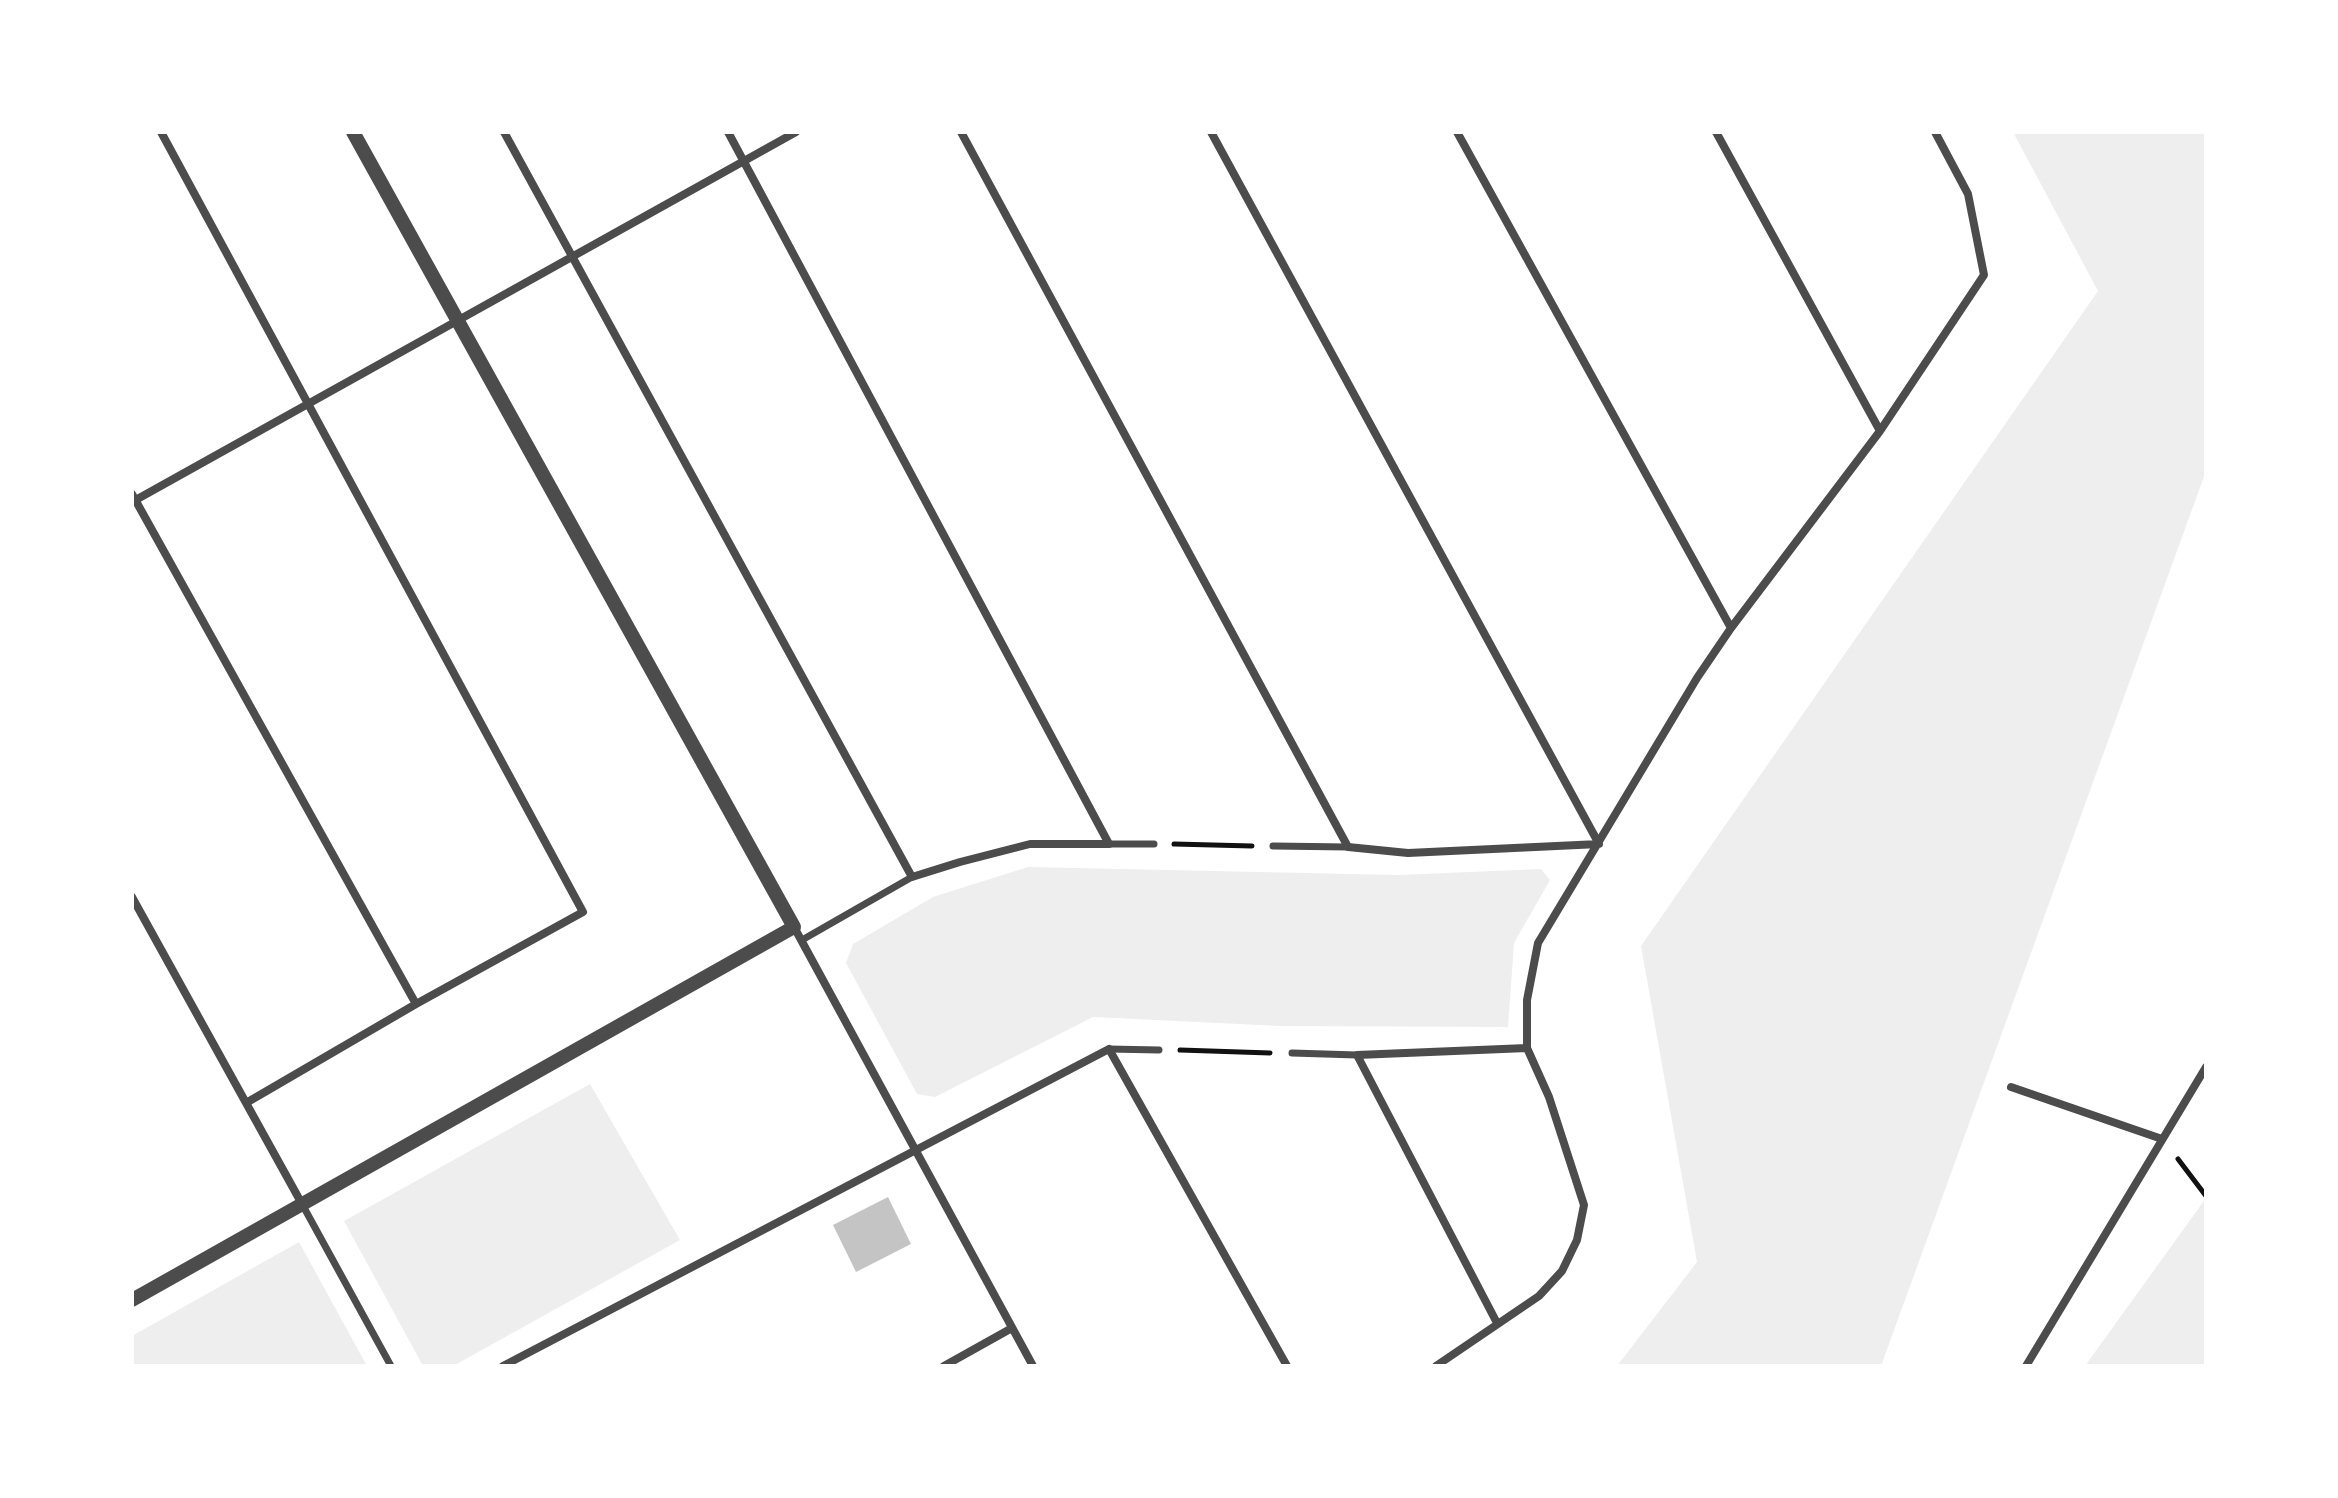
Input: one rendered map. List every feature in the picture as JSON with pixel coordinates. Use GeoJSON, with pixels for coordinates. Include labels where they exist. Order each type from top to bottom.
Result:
{"type":"FeatureCollection","features":[{"type":"Feature","properties":{"kind":"street"},"geometry":{"type":"LineString","coordinates":[[161,132],[583,912],[246,1103]]}},
{"type":"Feature","properties":{"kind":"street"},"geometry":{"type":"LineString","coordinates":[[353,132],[802,940],[1033,1366]]}},
{"type":"Feature","properties":{"kind":"street"},"geometry":{"type":"LineString","coordinates":[[504,132],[912,877]]}},
{"type":"Feature","properties":{"kind":"street"},"geometry":{"type":"LineString","coordinates":[[728,132],[1109,844]]}},
{"type":"Feature","properties":{"kind":"street"},"geometry":{"type":"LineString","coordinates":[[416,1004],[133,499],[796,132]]}},
{"type":"Feature","properties":{"kind":"street"},"geometry":{"type":"LineString","coordinates":[[961,132],[1348,847]]}},
{"type":"Feature","properties":{"kind":"street"},"geometry":{"type":"LineString","coordinates":[[1211,132],[1599,844]]}},
{"type":"Feature","properties":{"kind":"street"},"geometry":{"type":"LineString","coordinates":[[1457,132],[1731,628]]}},
{"type":"Feature","properties":{"kind":"street"},"geometry":{"type":"LineString","coordinates":[[1716,132],[1880,431]]}},
{"type":"Feature","properties":{"kind":"street"},"geometry":{"type":"LineString","coordinates":[[1436,1366],[1539,1296],[1562,1271],[1577,1240],[1584,1205],[1549,1097],[1527,1048],[1527,1000],[1538,943],[1697,678],[1731,628],[1880,431],[1984,275],[1968,194],[1935,132]]}},
{"type":"Feature","properties":{"kind":"street"},"geometry":{"type":"LineString","coordinates":[[802,940],[912,877],[960,862],[1030,844],[1154,844]]}},
{"type":"Feature","properties":{"kind":"street"},"geometry":{"type":"LineString","coordinates":[[1273,846],[1348,847],[1408,853],[1599,844]]}},
{"type":"Feature","properties":{"kind":"street"},"geometry":{"type":"LineString","coordinates":[[132,897],[391,1366]]}},
{"type":"Feature","properties":{"kind":"street"},"geometry":{"type":"LineString","coordinates":[[132,1300],[794,927]]}},
{"type":"Feature","properties":{"kind":"street"},"geometry":{"type":"LineString","coordinates":[[1292,1053],[1357,1055],[1527,1048]]}},
{"type":"Feature","properties":{"kind":"street"},"geometry":{"type":"LineString","coordinates":[[1109,1049],[1287,1366]]}},
{"type":"Feature","properties":{"kind":"street"},"geometry":{"type":"LineString","coordinates":[[503,1366],[1109,1049],[1159,1050]]}},
{"type":"Feature","properties":{"kind":"street"},"geometry":{"type":"LineString","coordinates":[[1357,1055],[1497,1323]]}},
{"type":"Feature","properties":{"kind":"street"},"geometry":{"type":"LineString","coordinates":[[2026,1366],[2206,1067]]}},
{"type":"Feature","properties":{"kind":"street"},"geometry":{"type":"LineString","coordinates":[[2011,1087],[2162,1139]]}},
{"type":"Feature","properties":{"kind":"street"},"geometry":{"type":"LineString","coordinates":[[944,1366],[1012,1328]]}},
{"type":"Feature","properties":{"kind":"path"},"geometry":{"type":"LineString","coordinates":[[1154,844],[1273,846]]}},
{"type":"Feature","properties":{"kind":"path"},"geometry":{"type":"LineString","coordinates":[[1159,1050],[1292,1053]]}},
{"type":"Feature","properties":{"kind":"path"},"geometry":{"type":"LineString","coordinates":[[2162,1139],[2206,1196]]}},
{"type":"Feature","properties":{"kind":"shaded area"},"geometry":{"type":"Polygon","coordinates":[[[2013,132],[2206,132],[2206,471],[1881,1366],[1617,1366],[1697,1262],[1641,946],[2098,291],[2013,132]]]}},
{"type":"Feature","properties":{"kind":"shaded area"},"geometry":{"type":"Polygon","coordinates":[[[1028,867],[1399,875],[1541,869],[1550,880],[1514,943],[1508,1027],[1281,1026],[1093,1017],[935,1097],[917,1094],[846,963],[853,944],[933,897],[1028,867]]]}},
{"type":"Feature","properties":{"kind":"shaded area"},"geometry":{"type":"Polygon","coordinates":[[[590,1084],[680,1240],[453,1366],[423,1366],[344,1221],[590,1084]]]}},
{"type":"Feature","properties":{"kind":"shaded area"},"geometry":{"type":"Polygon","coordinates":[[[2206,1198],[2206,1366],[2085,1366],[2206,1198]]]}},
{"type":"Feature","properties":{"kind":"shaded area"},"geometry":{"type":"Polygon","coordinates":[[[299,1242],[367,1366],[132,1366],[132,1336],[299,1242]]]}},
{"type":"Feature","properties":{"kind":"building"},"geometry":{"type":"Polygon","coordinates":[[[888,1197],[911,1244],[856,1272],[833,1225],[888,1197]]]}}]}
